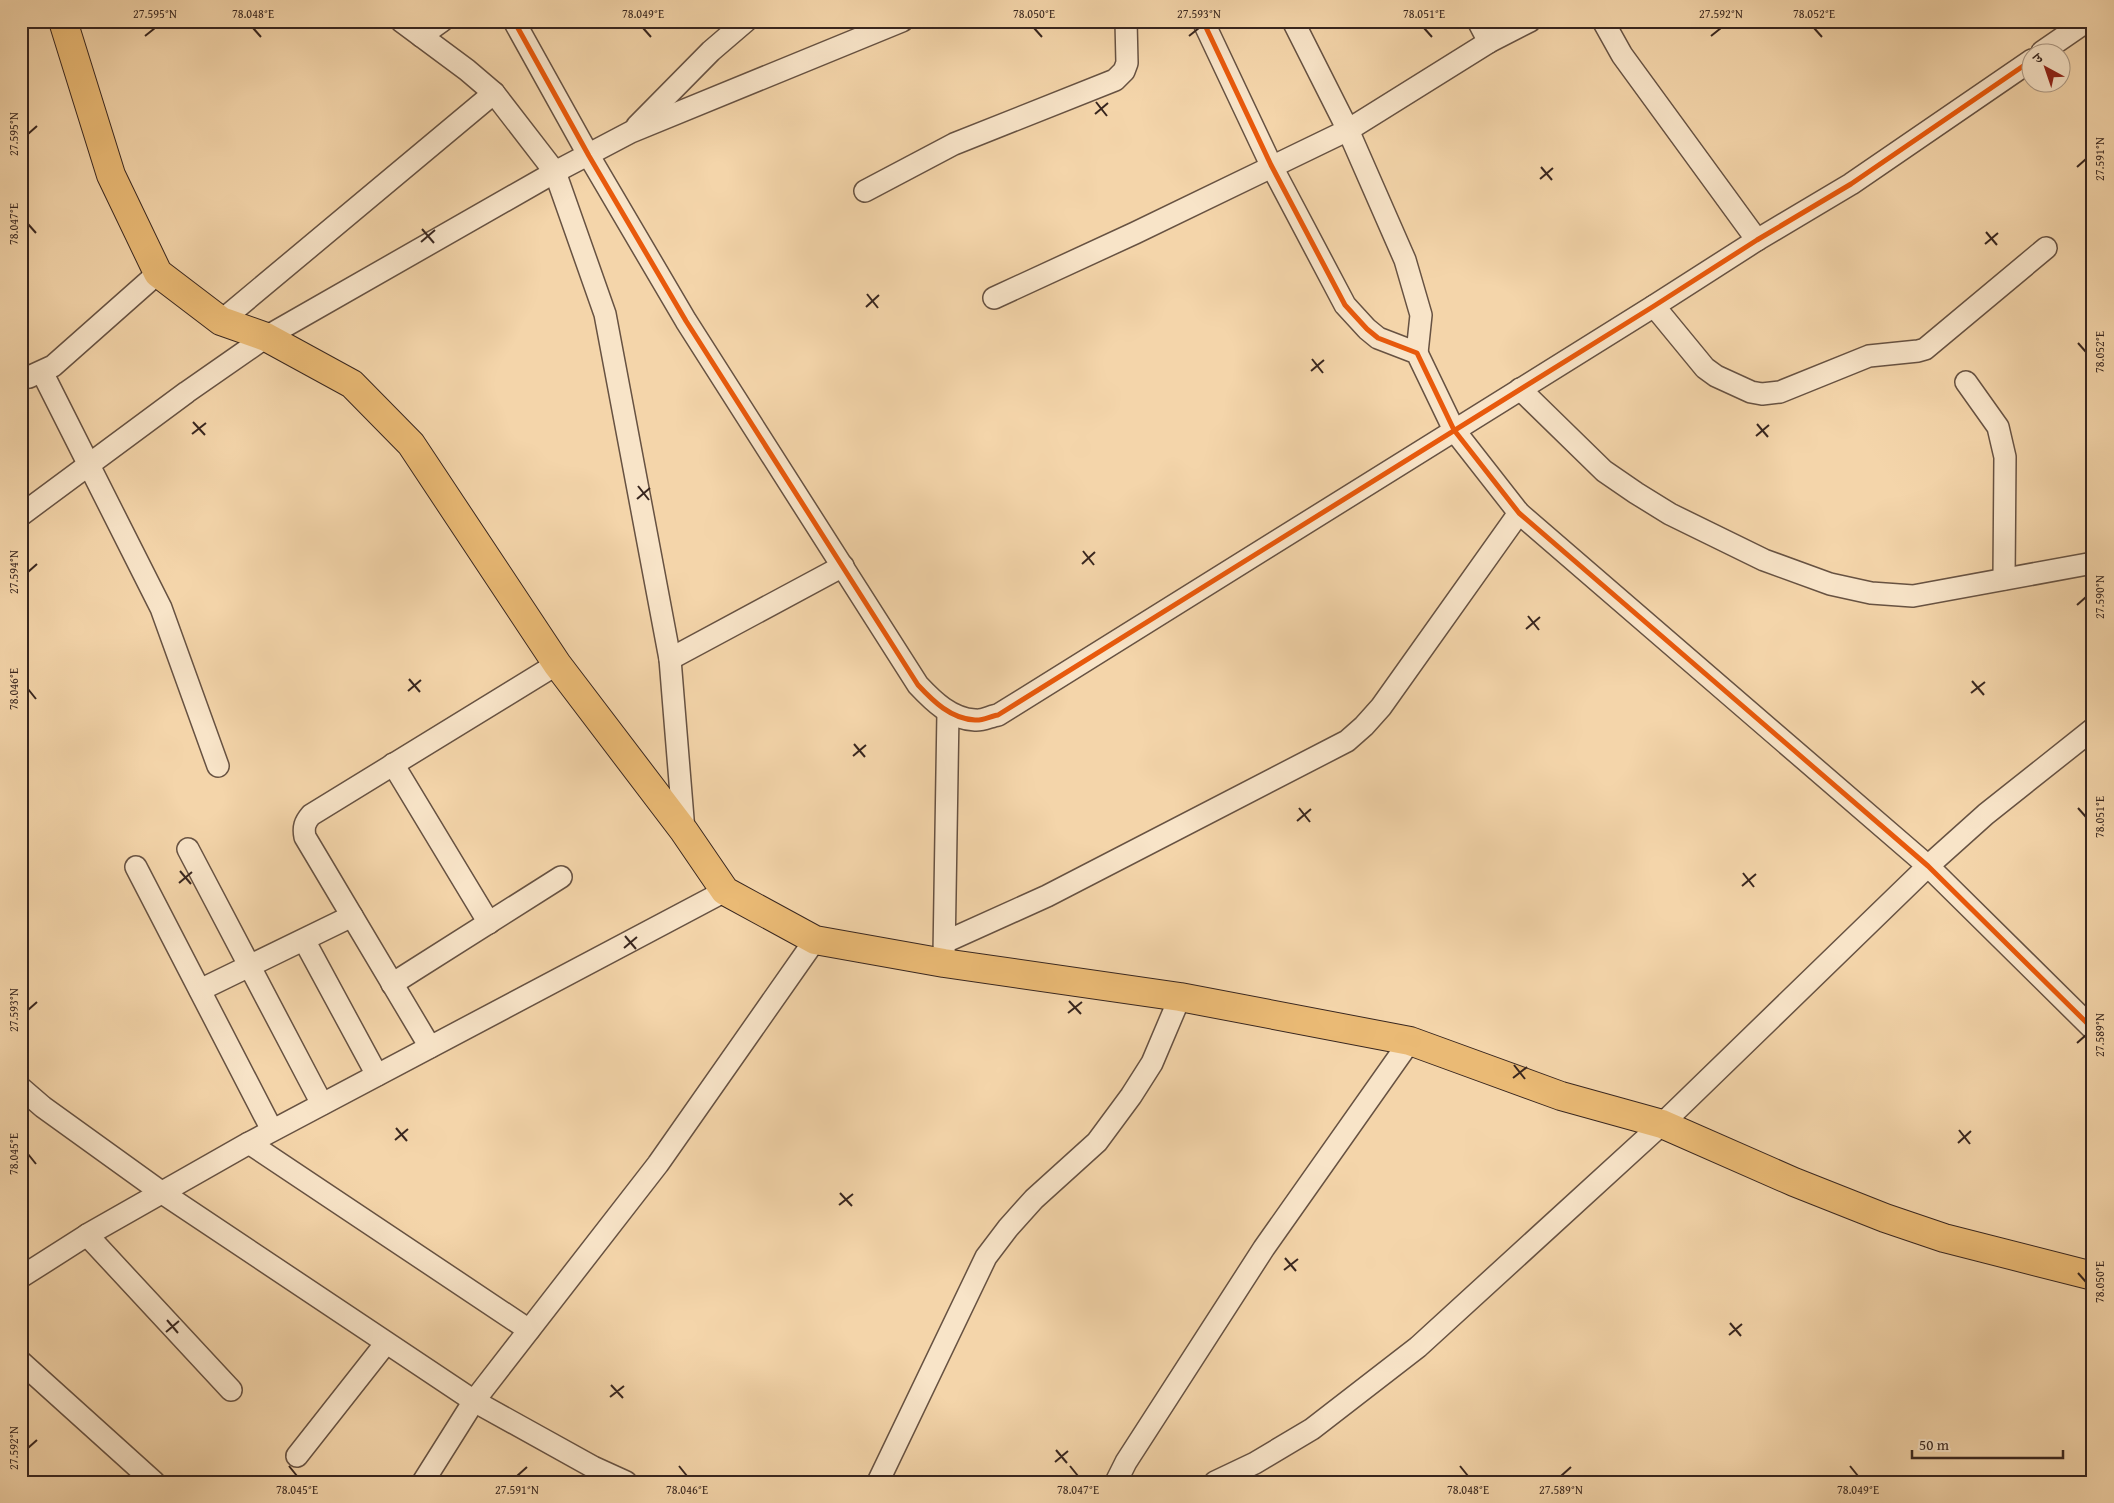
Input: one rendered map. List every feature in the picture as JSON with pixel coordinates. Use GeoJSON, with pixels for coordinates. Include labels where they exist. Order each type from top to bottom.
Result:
{"type":"FeatureCollection","features":[{"type":"Feature","properties":{"kind":"main road"},"geometry":{"type":"LineString","coordinates":[[63,21],[111,175],[158,273],[221,321],[266,337],[352,384],[411,444],[557,664],[684,830],[725,891],[815,940],[944,953],[1410,1041],[1561,1096],[1662,1124],[1794,1182],[1885,1218],[1944,1238],[2093,1276]]}},
{"type":"Feature","properties":{"kind":"street"},"geometry":{"type":"LineString","coordinates":[[401,21],[494,93],[555,172],[605,314],[670,659],[684,830]]}},
{"type":"Feature","properties":{"kind":"street"},"geometry":{"type":"LineString","coordinates":[[421,36],[442,21]]}},
{"type":"Feature","properties":{"kind":"street"},"geometry":{"type":"LineString","coordinates":[[514,21],[589,156],[686,321],[918,685],[932,700],[948,712],[975,720],[998,714],[1757,240],[1851,184],[2022,67]]}},
{"type":"Feature","properties":{"kind":"street"},"geometry":{"type":"LineString","coordinates":[[631,132],[711,51],[746,21]]}},
{"type":"Feature","properties":{"kind":"street"},"geometry":{"type":"LineString","coordinates":[[21,515],[87,465],[266,337],[555,172],[589,156],[631,132],[902,21]]}},
{"type":"Feature","properties":{"kind":"street"},"geometry":{"type":"LineString","coordinates":[[865,191],[954,144],[1115,80],[1124,71],[1128,63],[1126,21]]}},
{"type":"Feature","properties":{"kind":"street"},"geometry":{"type":"LineString","coordinates":[[1203,21],[1271,165],[1345,305],[1367,330],[1378,338],[1417,353]]}},
{"type":"Feature","properties":{"kind":"street"},"geometry":{"type":"LineString","coordinates":[[1293,21],[1348,130],[1405,260],[1421,315],[1417,353],[1454,430],[1519,513],[1928,866],[2093,1029]]}},
{"type":"Feature","properties":{"kind":"street"},"geometry":{"type":"LineString","coordinates":[[1478,21],[1490,42]]}},
{"type":"Feature","properties":{"kind":"street"},"geometry":{"type":"LineString","coordinates":[[994,298],[1348,130],[1490,42],[1530,21]]}},
{"type":"Feature","properties":{"kind":"street"},"geometry":{"type":"LineString","coordinates":[[1603,21],[1622,55],[1757,240]]}},
{"type":"Feature","properties":{"kind":"street"},"geometry":{"type":"LineString","coordinates":[[2057,42],[2087,21]]}},
{"type":"Feature","properties":{"kind":"street"},"geometry":{"type":"LineString","coordinates":[[221,321],[494,93]]}},
{"type":"Feature","properties":{"kind":"street"},"geometry":{"type":"LineString","coordinates":[[1654,306],[1697,360],[1716,376],[1751,392],[1762,394],[1780,392],[1869,356],[1918,351],[1925,348],[2046,248]]}},
{"type":"Feature","properties":{"kind":"street"},"geometry":{"type":"LineString","coordinates":[[21,378],[42,372],[53,366],[158,273]]}},
{"type":"Feature","properties":{"kind":"street"},"geometry":{"type":"LineString","coordinates":[[42,372],[87,465],[161,608],[218,766]]}},
{"type":"Feature","properties":{"kind":"street"},"geometry":{"type":"LineString","coordinates":[[1966,382],[1998,428],[2005,457],[2004,580]]}},
{"type":"Feature","properties":{"kind":"street"},"geometry":{"type":"LineString","coordinates":[[1520,389],[1604,471],[1670,514],[1764,560],[1830,584],[1871,593],[1913,596],[2093,563]]}},
{"type":"Feature","properties":{"kind":"street"},"geometry":{"type":"LineString","coordinates":[[948,712],[944,953],[1047,896],[1347,741],[1381,707],[1519,513]]}},
{"type":"Feature","properties":{"kind":"street"},"geometry":{"type":"LineString","coordinates":[[670,659],[843,566]]}},
{"type":"Feature","properties":{"kind":"street"},"geometry":{"type":"LineString","coordinates":[[430,1047],[305,837],[303,830],[311,815],[557,664]]}},
{"type":"Feature","properties":{"kind":"street"},"geometry":{"type":"LineString","coordinates":[[1215,1482],[1255,1463],[1312,1429],[1418,1347],[1662,1124],[1928,866],[1986,814],[2093,729]]}},
{"type":"Feature","properties":{"kind":"street"},"geometry":{"type":"LineString","coordinates":[[393,764],[489,923]]}},
{"type":"Feature","properties":{"kind":"street"},"geometry":{"type":"LineString","coordinates":[[188,849],[322,1104]]}},
{"type":"Feature","properties":{"kind":"street"},"geometry":{"type":"LineString","coordinates":[[136,867],[272,1130]]}},
{"type":"Feature","properties":{"kind":"street"},"geometry":{"type":"LineString","coordinates":[[392,984],[561,877]]}},
{"type":"Feature","properties":{"kind":"street"},"geometry":{"type":"LineString","coordinates":[[21,1277],[87,1235],[272,1130],[725,891]]}},
{"type":"Feature","properties":{"kind":"street"},"geometry":{"type":"LineString","coordinates":[[200,990],[352,916]]}},
{"type":"Feature","properties":{"kind":"street"},"geometry":{"type":"LineString","coordinates":[[304,940],[377,1075]]}},
{"type":"Feature","properties":{"kind":"street"},"geometry":{"type":"LineString","coordinates":[[423,1482],[474,1400],[658,1164],[815,940]]}},
{"type":"Feature","properties":{"kind":"street"},"geometry":{"type":"LineString","coordinates":[[878,1482],[986,1257],[1008,1228],[1034,1199],[1098,1142],[1152,1063],[1180,997]]}},
{"type":"Feature","properties":{"kind":"street"},"geometry":{"type":"LineString","coordinates":[[1116,1482],[1126,1462],[1264,1248],[1410,1041]]}},
{"type":"Feature","properties":{"kind":"street"},"geometry":{"type":"LineString","coordinates":[[21,1088],[43,1107],[161,1192],[386,1343],[474,1400],[593,1467],[626,1482]]}},
{"type":"Feature","properties":{"kind":"street"},"geometry":{"type":"LineString","coordinates":[[249,1143],[529,1330]]}},
{"type":"Feature","properties":{"kind":"street"},"geometry":{"type":"LineString","coordinates":[[87,1235],[231,1390]]}},
{"type":"Feature","properties":{"kind":"street"},"geometry":{"type":"LineString","coordinates":[[297,1456],[386,1343]]}},
{"type":"Feature","properties":{"kind":"street"},"geometry":{"type":"LineString","coordinates":[[21,1362],[154,1482]]}},
{"type":"Feature","properties":{"kind":"cycle path"},"geometry":{"type":"LineString","coordinates":[[514,21],[589,156],[686,321],[918,685],[936,703],[950,713],[966,719],[978,720],[998,715],[1757,240],[1851,184],[2022,67]]}},
{"type":"Feature","properties":{"kind":"cycle path"},"geometry":{"type":"LineString","coordinates":[[1203,21],[1271,165],[1345,305],[1378,338],[1417,353],[1454,430],[1519,513],[1928,866],[2093,1029]]}}]}
